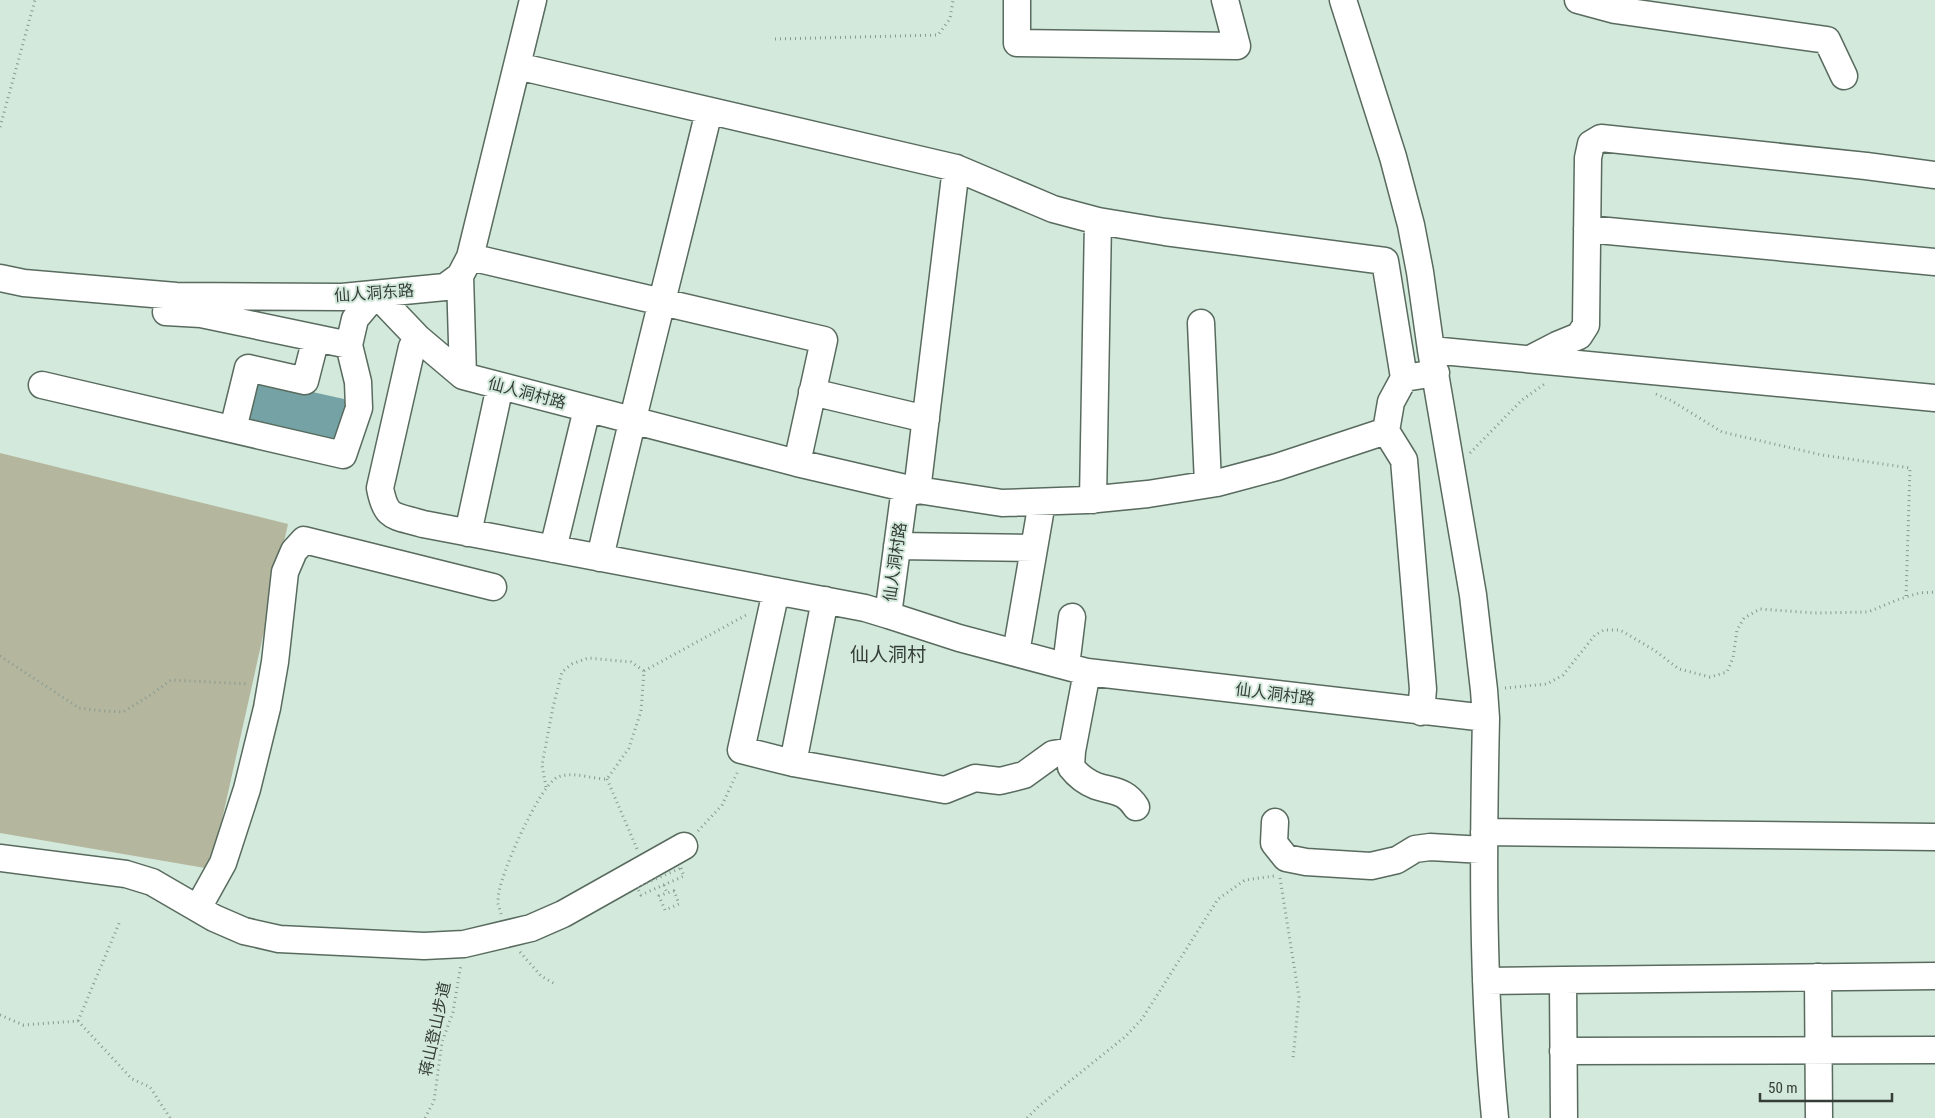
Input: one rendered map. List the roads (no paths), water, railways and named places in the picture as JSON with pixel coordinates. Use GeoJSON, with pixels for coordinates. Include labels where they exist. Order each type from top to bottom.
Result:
{"type":"FeatureCollection","features":[{"type":"Feature","properties":{"kind":"street"},"geometry":{"type":"LineString","coordinates":[[463,376],[465,266],[533,0]]}},
{"type":"Feature","properties":{"kind":"street"},"geometry":{"type":"LineString","coordinates":[[1017,0],[1017,43],[1237,46],[1225,0]]}},
{"type":"Feature","properties":{"kind":"street"},"geometry":{"type":"LineString","coordinates":[[1343,0],[1393,157],[1411,225],[1473,595],[1486,718],[1484,841],[1486,981],[1495,1118]]}},
{"type":"Feature","properties":{"kind":"street"},"geometry":{"type":"LineString","coordinates":[[1578,0],[1615,10],[1827,40],[1844,76]]}},
{"type":"Feature","properties":{"kind":"street"},"geometry":{"type":"LineString","coordinates":[[517,66],[956,168],[1053,209],[1098,221],[1165,232],[1385,261],[1404,378]]}},
{"type":"Feature","properties":{"kind":"street"},"geometry":{"type":"LineString","coordinates":[[600,558],[632,420],[709,110]]}},
{"type":"Feature","properties":{"kind":"street"},"geometry":{"type":"LineString","coordinates":[[1530,359],[1579,336],[1586,325],[1588,158],[1591,144],[1601,138],[1935,175]]}},
{"type":"Feature","properties":{"kind":"street"},"geometry":{"type":"LineString","coordinates":[[956,168],[926,419],[912,489],[1002,503],[1093,500],[1148,494],[1208,484],[1278,467],[1386,432]]}},
{"type":"Feature","properties":{"kind":"street"},"geometry":{"type":"LineString","coordinates":[[1093,500],[1098,221]]}},
{"type":"Feature","properties":{"kind":"street"},"geometry":{"type":"LineString","coordinates":[[1588,229],[1935,262]]}},
{"type":"Feature","properties":{"kind":"street"},"geometry":{"type":"LineString","coordinates":[[465,266],[662,302],[824,340],[797,463]]}},
{"type":"Feature","properties":{"kind":"street","name":"仙人洞东路"},"geometry":{"type":"LineString","coordinates":[[0,278],[24,283],[176,296],[342,297],[445,287],[465,266]]}},
{"type":"Feature","properties":{"kind":"street"},"geometry":{"type":"LineString","coordinates":[[42,386],[343,454],[359,408],[358,382],[349,345],[355,319],[376,294],[418,338],[463,376]]}},
{"type":"Feature","properties":{"kind":"street"},"geometry":{"type":"LineString","coordinates":[[166,312],[201,314],[349,345]]}},
{"type":"Feature","properties":{"kind":"street"},"geometry":{"type":"LineString","coordinates":[[1201,322],[1208,484]]}},
{"type":"Feature","properties":{"kind":"street"},"geometry":{"type":"LineString","coordinates":[[233,429],[248,368],[306,381],[316,338]]}},
{"type":"Feature","properties":{"kind":"street"},"geometry":{"type":"LineString","coordinates":[[418,338],[412,347],[380,488],[383,505],[389,514],[423,524],[600,558],[774,598],[825,600],[888,615]]}},
{"type":"Feature","properties":{"kind":"street"},"geometry":{"type":"LineString","coordinates":[[1421,712],[1423,689],[1404,460],[1386,432],[1391,402],[1404,378],[1434,361],[1530,359],[1935,398]]}},
{"type":"Feature","properties":{"kind":"street","name":"仙人洞村路"},"geometry":{"type":"LineString","coordinates":[[463,376],[797,463],[912,489],[897,546],[888,615],[1076,669],[1421,712],[1486,718]]}},
{"type":"Feature","properties":{"kind":"street"},"geometry":{"type":"LineString","coordinates":[[468,533],[500,386]]}},
{"type":"Feature","properties":{"kind":"street"},"geometry":{"type":"LineString","coordinates":[[812,392],[926,419]]}},
{"type":"Feature","properties":{"kind":"street"},"geometry":{"type":"LineString","coordinates":[[554,549],[587,408]]}},
{"type":"Feature","properties":{"kind":"street"},"geometry":{"type":"LineString","coordinates":[[1016,653],[1042,502]]}},
{"type":"Feature","properties":{"kind":"street"},"geometry":{"type":"LineString","coordinates":[[198,908],[223,863],[247,788],[267,708],[275,662],[285,572],[294,551],[304,540],[493,587]]}},
{"type":"Feature","properties":{"kind":"street"},"geometry":{"type":"LineString","coordinates":[[897,546],[1034,548]]}},
{"type":"Feature","properties":{"kind":"street"},"geometry":{"type":"LineString","coordinates":[[774,598],[741,750],[793,763],[945,790],[976,778],[1000,781],[1024,775],[1052,754],[1072,751]]}},
{"type":"Feature","properties":{"kind":"street"},"geometry":{"type":"LineString","coordinates":[[793,763],[825,600]]}},
{"type":"Feature","properties":{"kind":"street"},"geometry":{"type":"LineString","coordinates":[[1072,618],[1076,669],[1071,767],[1079,777],[1096,786],[1114,789],[1130,798],[1136,807]]}},
{"type":"Feature","properties":{"kind":"street"},"geometry":{"type":"LineString","coordinates":[[1275,822],[1274,843],[1286,858],[1306,862],[1371,866],[1397,860],[1415,849],[1484,841],[1935,838]]}},
{"type":"Feature","properties":{"kind":"street"},"geometry":{"type":"LineString","coordinates":[[0,858],[126,874],[152,882],[244,931],[279,939],[424,946],[464,944],[531,928],[655,876],[684,846]]}},
{"type":"Feature","properties":{"kind":"street"},"geometry":{"type":"LineString","coordinates":[[1486,981],[1935,976]]}},
{"type":"Feature","properties":{"kind":"street"},"geometry":{"type":"LineString","coordinates":[[1818,977],[1819,1118]]}},
{"type":"Feature","properties":{"kind":"street"},"geometry":{"type":"LineString","coordinates":[[1563,980],[1564,1118]]}},
{"type":"Feature","properties":{"kind":"street"},"geometry":{"type":"LineString","coordinates":[[1563,1051],[1935,1050]]}},
{"type":"Feature","properties":{"kind":"water"},"geometry":{"type":"Polygon","coordinates":[[[263,381],[344,399],[349,410],[336,443],[245,425],[253,385],[263,381]]]}},
{"type":"Feature","properties":{"kind":"district","name":"仙人洞村"},"geometry":{"type":"Point","coordinates":[888,654]}}]}
